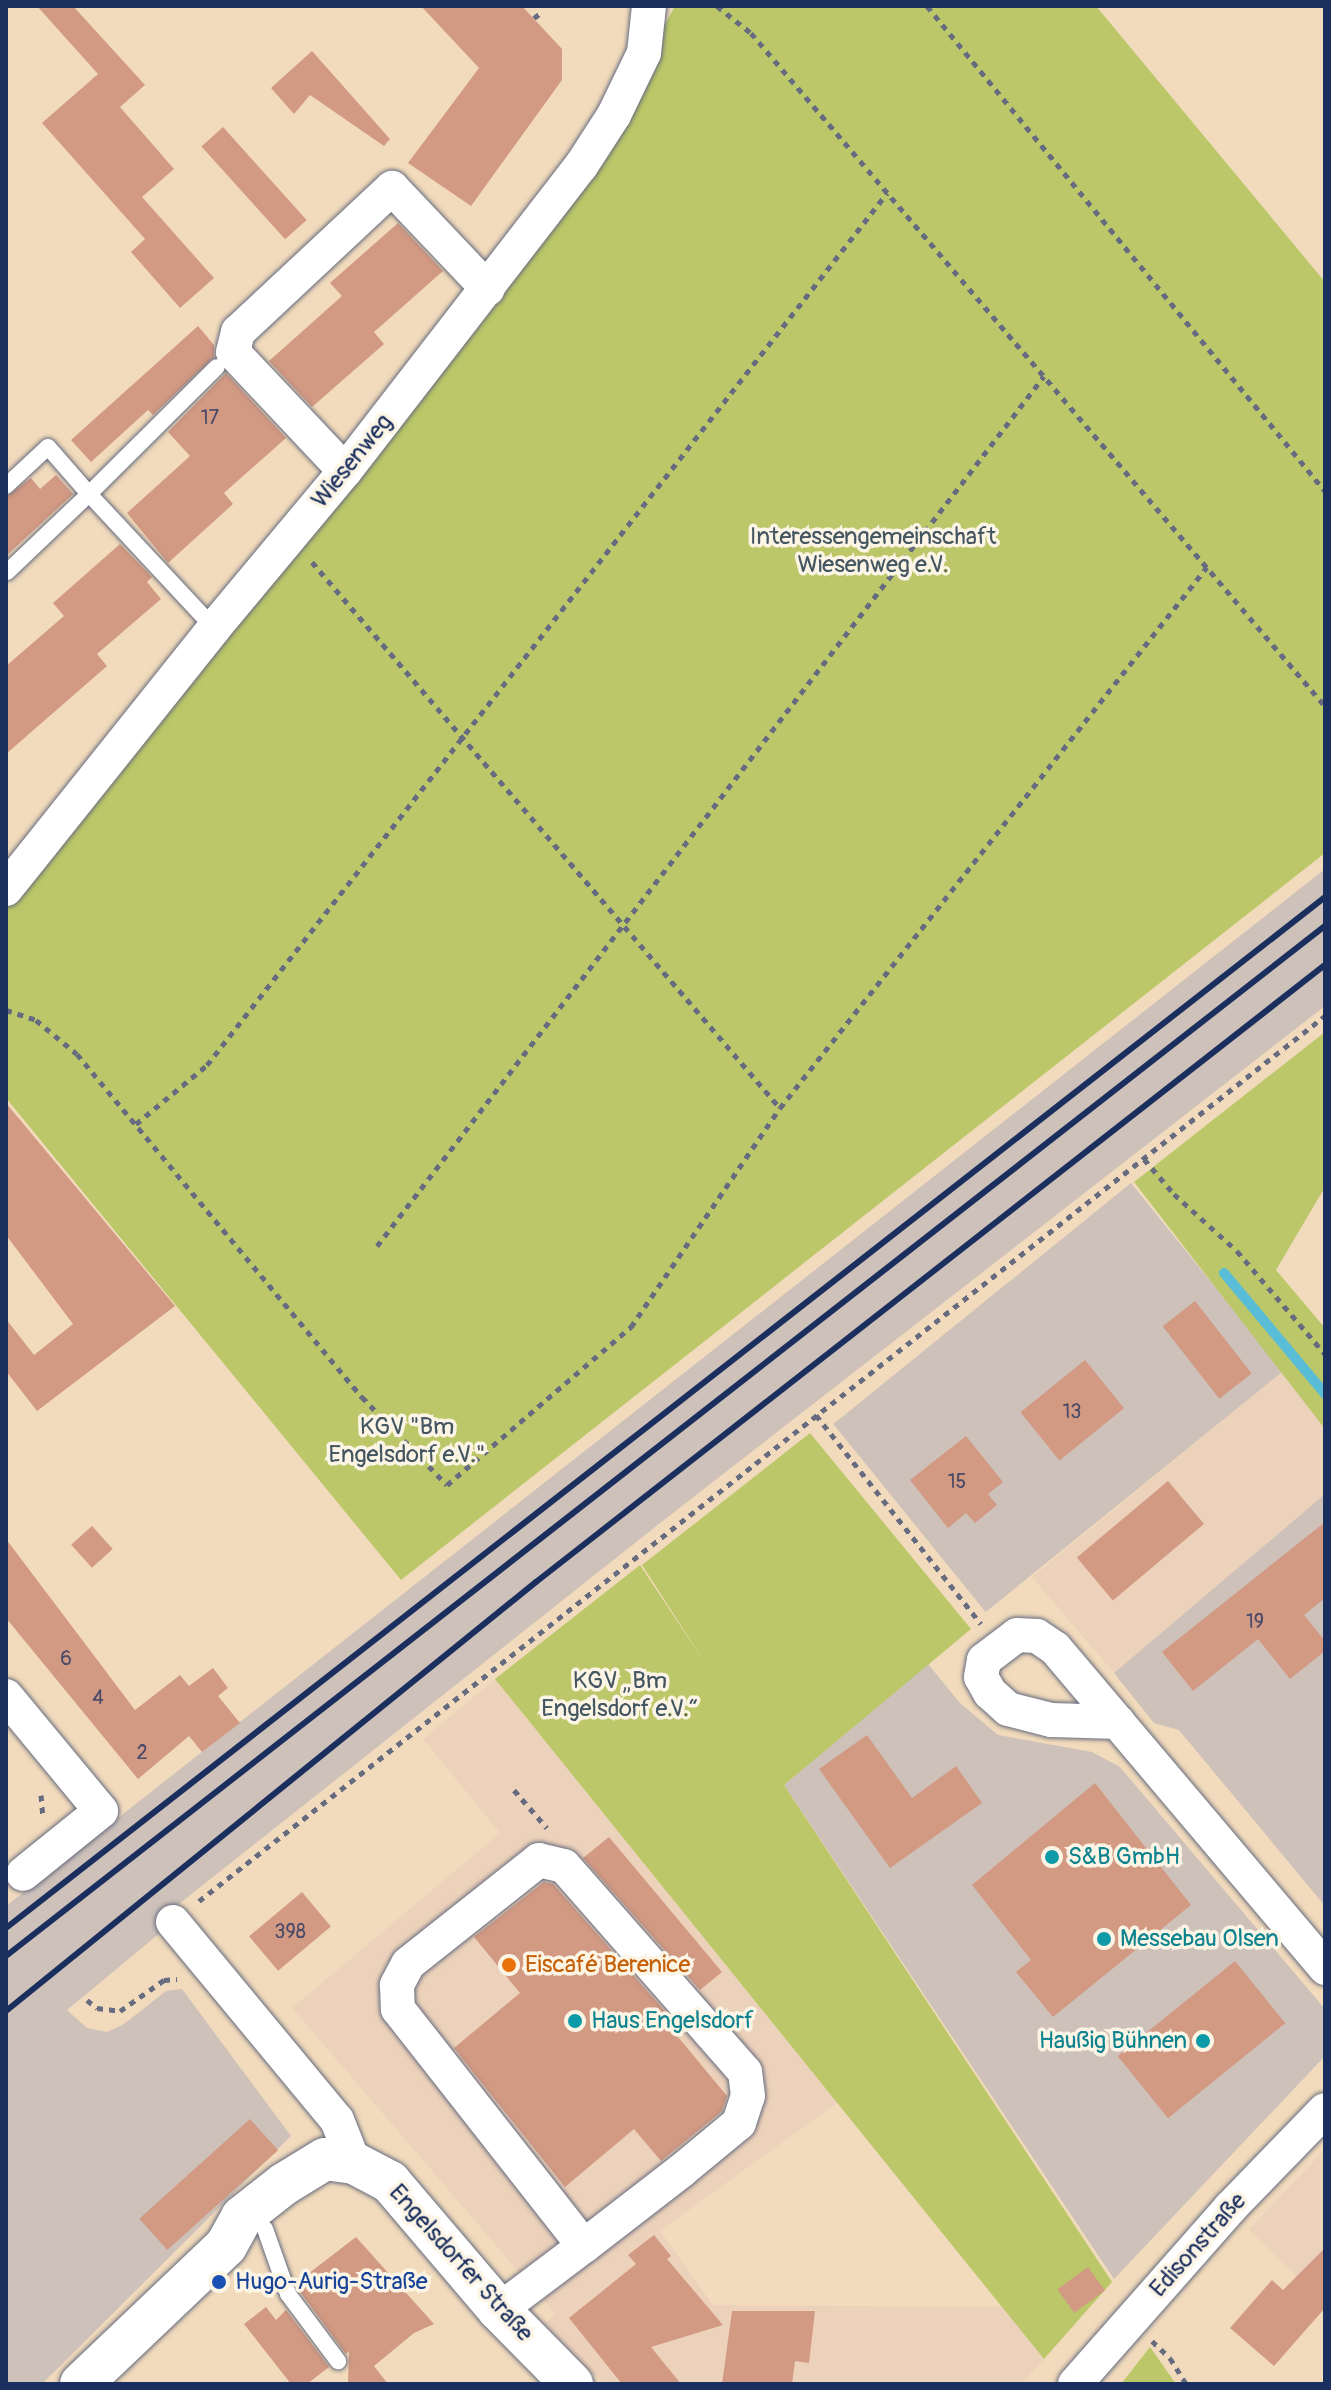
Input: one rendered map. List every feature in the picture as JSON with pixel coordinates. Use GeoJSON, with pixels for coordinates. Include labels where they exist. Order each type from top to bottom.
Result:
{"type":"FeatureCollection","features":[{"type":"Feature","properties":{"kind":"street","name":"Wiesenweg"},"geometry":{"type":"LineString","coordinates":[[6,889],[214,628],[345,471],[581,166],[614,115],[644,53],[649,6]]}},
{"type":"Feature","properties":{"kind":"street"},"geometry":{"type":"LineString","coordinates":[[345,471],[233,352],[238,332],[392,188],[488,289]]}},
{"type":"Feature","properties":{"kind":"street"},"geometry":{"type":"LineString","coordinates":[[1118,1722],[1051,1720],[1008,1709],[990,1693],[981,1677],[984,1660],[1017,1635],[1037,1636],[1055,1648],[1118,1722],[1325,1968]]}},
{"type":"Feature","properties":{"kind":"street"},"geometry":{"type":"LineString","coordinates":[[6,1696],[101,1811],[23,1874]]}},
{"type":"Feature","properties":{"kind":"street"},"geometry":{"type":"LineString","coordinates":[[499,2310],[584,2246],[739,2123],[748,2096],[745,2072],[564,1866],[539,1860],[408,1964],[397,1985],[398,2009],[584,2246]]}},
{"type":"Feature","properties":{"kind":"street"},"geometry":{"type":"LineString","coordinates":[[173,1922],[337,2120],[354,2163]]}},
{"type":"Feature","properties":{"kind":"street","name":"Edisonstraße"},"geometry":{"type":"LineString","coordinates":[[1075,2384],[1230,2208],[1325,2110]]}},
{"type":"Feature","properties":{"kind":"street"},"geometry":{"type":"LineString","coordinates":[[81,2384],[226,2246],[242,2217],[325,2159],[354,2163]]}},
{"type":"Feature","properties":{"kind":"street"},"geometry":{"type":"LineString","coordinates":[[226,2246],[265,2229],[337,2183],[354,2163]]}},
{"type":"Feature","properties":{"kind":"street","name":"Engelsdorfer Straße"},"geometry":{"type":"LineString","coordinates":[[354,2163],[390,2182],[499,2310],[572,2384]]}},
{"type":"Feature","properties":{"kind":"lane"},"geometry":{"type":"LineString","coordinates":[[7,572],[217,367]]}},
{"type":"Feature","properties":{"kind":"lane"},"geometry":{"type":"LineString","coordinates":[[6,486],[48,447],[214,628]]}},
{"type":"Feature","properties":{"kind":"lane"},"geometry":{"type":"LineString","coordinates":[[265,2229],[288,2294],[338,2361]]}},
{"type":"Feature","properties":{"kind":"path"},"geometry":{"type":"LineString","coordinates":[[717,6],[751,33],[1325,706]]}},
{"type":"Feature","properties":{"kind":"path"},"geometry":{"type":"LineString","coordinates":[[927,6],[1325,491]]}},
{"type":"Feature","properties":{"kind":"path"},"geometry":{"type":"LineString","coordinates":[[534,18],[542,12]]}},
{"type":"Feature","properties":{"kind":"path"},"geometry":{"type":"LineString","coordinates":[[135,1124],[207,1065],[887,193]]}},
{"type":"Feature","properties":{"kind":"path"},"geometry":{"type":"LineString","coordinates":[[377,1246],[1044,376]]}},
{"type":"Feature","properties":{"kind":"path"},"geometry":{"type":"LineString","coordinates":[[290,537],[780,1108]]}},
{"type":"Feature","properties":{"kind":"path"},"geometry":{"type":"LineString","coordinates":[[6,1010],[36,1020],[77,1054],[362,1397],[447,1485],[631,1327],[780,1108],[1207,567]]}},
{"type":"Feature","properties":{"kind":"path"},"geometry":{"type":"LineString","coordinates":[[173,1922],[1325,1016]]}},
{"type":"Feature","properties":{"kind":"path"},"geometry":{"type":"LineString","coordinates":[[1144,1159],[1174,1194],[1237,1251],[1325,1354]]}},
{"type":"Feature","properties":{"kind":"path"},"geometry":{"type":"LineString","coordinates":[[816,1415],[1000,1645]]}},
{"type":"Feature","properties":{"kind":"path"},"geometry":{"type":"LineString","coordinates":[[34,1786],[43,1797],[43,1827]]}},
{"type":"Feature","properties":{"kind":"path"},"geometry":{"type":"LineString","coordinates":[[514,1790],[548,1827],[539,1860]]}},
{"type":"Feature","properties":{"kind":"path"},"geometry":{"type":"LineString","coordinates":[[87,2000],[97,2008],[120,2011],[164,1980],[177,1979],[190,1985]]}},
{"type":"Feature","properties":{"kind":"path"},"geometry":{"type":"LineString","coordinates":[[1131,2322],[1170,2358],[1186,2384]]}},
{"type":"Feature","properties":{"kind":"shaded area"},"geometry":{"type":"Polygon","coordinates":[[[1325,869],[1325,1006],[664,1520],[155,1923],[160,1933],[67,2010],[87,2028],[107,2032],[124,2024],[166,1991],[182,1989],[291,2136],[42,2384],[6,2384],[6,1906],[1325,869]]]}},
{"type":"Feature","properties":{"kind":"shaded area"},"geometry":{"type":"Polygon","coordinates":[[[1131,1183],[1283,1371],[986,1612],[833,1424],[1131,1183]]]}},
{"type":"Feature","properties":{"kind":"shaded area"},"geometry":{"type":"Polygon","coordinates":[[[1282,1372],[1325,1429],[1325,1494],[1114,1673],[1032,1577],[1282,1372]]]}},
{"type":"Feature","properties":{"kind":"shaded area"},"geometry":{"type":"Polygon","coordinates":[[[1325,1494],[1325,1906],[1179,1730],[1154,1723],[1114,1673],[1325,1494]]]}},
{"type":"Feature","properties":{"kind":"shaded area"},"geometry":{"type":"Polygon","coordinates":[[[928,1664],[960,1703],[998,1735],[1092,1752],[1120,1767],[1325,2009],[1325,2056],[1114,2279],[784,1785],[928,1664]]]}},
{"type":"Feature","properties":{"kind":"shaded area"},"geometry":{"type":"Polygon","coordinates":[[[495,1679],[837,2103],[660,2231],[713,2305],[1002,2307],[1044,2359],[1021,2384],[603,2384],[545,2323],[555,2314],[292,2008],[500,1833],[423,1739],[495,1679]]]}},
{"type":"Feature","properties":{"kind":"shaded area"},"geometry":{"type":"Polygon","coordinates":[[[1325,2149],[1325,2304],[1249,2229],[1325,2149]]]}},
{"type":"Feature","properties":{"kind":"green space","name":"Interessengemeinschaft Wiesenweg e.V."},"geometry":{"type":"Polygon","coordinates":[[[675,6],[1096,6],[1325,282],[1325,853],[401,1580],[6,1098],[6,906],[556,224],[675,6]]]}},
{"type":"Feature","properties":{"kind":"green space"},"geometry":{"type":"Polygon","coordinates":[[[1325,1032],[1325,1187],[1276,1270],[1325,1328],[1325,1429],[1134,1182],[1325,1032]]]}},
{"type":"Feature","properties":{"kind":"green space","name":"KGV „Bm Engelsdorf e.V.“"},"geometry":{"type":"Polygon","coordinates":[[[810,1433],[971,1629],[784,1785],[1112,2282],[1044,2359],[495,1679],[640,1565],[707,1666],[642,1565],[810,1433]]]}},
{"type":"Feature","properties":{"kind":"green space"},"geometry":{"type":"Polygon","coordinates":[[[1150,2347],[1176,2384],[1121,2384],[1150,2347]]]}},
{"type":"Feature","properties":{"kind":"building"},"geometry":{"type":"Polygon","coordinates":[[[37,6],[73,6],[145,85],[120,107],[174,169],[142,197],[214,278],[180,308],[131,252],[145,239],[42,123],[98,74],[37,6]]]}},
{"type":"Feature","properties":{"kind":"building"},"geometry":{"type":"Polygon","coordinates":[[[421,6],[522,6],[562,49],[562,80],[471,206],[408,163],[479,68],[421,6]]]}},
{"type":"Feature","properties":{"kind":"building"},"geometry":{"type":"Polygon","coordinates":[[[312,51],[390,139],[384,146],[310,95],[294,114],[271,88],[312,51]]]}},
{"type":"Feature","properties":{"kind":"building"},"geometry":{"type":"Polygon","coordinates":[[[223,127],[307,220],[285,239],[201,146],[223,127]]]}},
{"type":"Feature","properties":{"kind":"building"},"geometry":{"type":"Polygon","coordinates":[[[398,223],[443,271],[374,332],[384,344],[312,407],[269,361],[342,296],[330,283],[398,223]]]}},
{"type":"Feature","properties":{"kind":"building"},"geometry":{"type":"Polygon","coordinates":[[[198,326],[214,345],[214,357],[153,415],[148,410],[91,462],[71,440],[198,326]]]}},
{"type":"Feature","properties":{"kind":"building"},"geometry":{"type":"Polygon","coordinates":[[[226,373],[286,438],[224,493],[233,504],[168,563],[127,513],[190,456],[168,432],[226,373]]]}},
{"type":"Feature","properties":{"kind":"building"},"geometry":{"type":"Polygon","coordinates":[[[56,475],[73,494],[6,556],[6,497],[31,478],[40,489],[56,475]]]}},
{"type":"Feature","properties":{"kind":"building"},"geometry":{"type":"Polygon","coordinates":[[[120,544],[152,577],[147,582],[161,599],[97,654],[107,666],[6,754],[6,666],[64,616],[53,603],[120,544]]]}},
{"type":"Feature","properties":{"kind":"building"},"geometry":{"type":"Polygon","coordinates":[[[6,1103],[175,1306],[37,1411],[6,1371],[6,1319],[34,1355],[73,1324],[6,1235],[6,1103]]]}},
{"type":"Feature","properties":{"kind":"building"},"geometry":{"type":"Polygon","coordinates":[[[1195,1301],[1252,1373],[1219,1399],[1163,1326],[1195,1301]]]}},
{"type":"Feature","properties":{"kind":"building"},"geometry":{"type":"Polygon","coordinates":[[[1085,1360],[1124,1408],[1060,1460],[1020,1412],[1085,1360]]]}},
{"type":"Feature","properties":{"kind":"building"},"geometry":{"type":"Polygon","coordinates":[[[966,1436],[1003,1482],[988,1494],[997,1505],[975,1523],[966,1513],[948,1528],[910,1480],[966,1436]]]}},
{"type":"Feature","properties":{"kind":"building"},"geometry":{"type":"Polygon","coordinates":[[[1168,1481],[1204,1524],[1113,1600],[1077,1557],[1168,1481]]]}},
{"type":"Feature","properties":{"kind":"building"},"geometry":{"type":"Polygon","coordinates":[[[1325,1522],[1325,1598],[1304,1615],[1325,1641],[1325,1651],[1290,1679],[1258,1639],[1193,1691],[1162,1652],[1325,1522]]]}},
{"type":"Feature","properties":{"kind":"building"},"geometry":{"type":"Polygon","coordinates":[[[92,1526],[113,1549],[92,1568],[71,1545],[92,1526]]]}},
{"type":"Feature","properties":{"kind":"building"},"geometry":{"type":"Polygon","coordinates":[[[6,1539],[135,1710],[180,1675],[189,1686],[213,1668],[228,1688],[218,1696],[240,1723],[202,1752],[189,1736],[138,1779],[6,1618],[6,1539]]]}},
{"type":"Feature","properties":{"kind":"building"},"geometry":{"type":"Polygon","coordinates":[[[867,1735],[912,1798],[956,1766],[982,1803],[890,1868],[819,1769],[867,1735]]]}},
{"type":"Feature","properties":{"kind":"building"},"geometry":{"type":"Polygon","coordinates":[[[1095,1783],[1191,1905],[1053,2017],[1016,1972],[1031,1960],[972,1885],[1095,1783]]]}},
{"type":"Feature","properties":{"kind":"building"},"geometry":{"type":"Polygon","coordinates":[[[609,1837],[722,1972],[700,1990],[583,1858],[609,1837]]]}},
{"type":"Feature","properties":{"kind":"building","name":"Haus Engelsdorf"},"geometry":{"type":"Polygon","coordinates":[[[544,1882],[553,1884],[669,2016],[664,2020],[727,2096],[722,2111],[661,2161],[634,2129],[565,2187],[454,2048],[520,1993],[474,1937],[544,1882]]]}},
{"type":"Feature","properties":{"kind":"building"},"geometry":{"type":"Polygon","coordinates":[[[302,1892],[331,1926],[278,1971],[249,1936],[302,1892]]]}},
{"type":"Feature","properties":{"kind":"building","name":"Haußig Bühnen"},"geometry":{"type":"Polygon","coordinates":[[[1235,1961],[1285,2023],[1168,2118],[1118,2056],[1235,1961]]]}},
{"type":"Feature","properties":{"kind":"building"},"geometry":{"type":"Polygon","coordinates":[[[250,2119],[278,2150],[167,2250],[139,2219],[250,2119]]]}},
{"type":"Feature","properties":{"kind":"building"},"geometry":{"type":"Polygon","coordinates":[[[654,2235],[671,2256],[667,2259],[723,2325],[651,2347],[681,2384],[622,2384],[569,2318],[636,2264],[628,2255],[654,2235]]]}},
{"type":"Feature","properties":{"kind":"building"},"geometry":{"type":"Polygon","coordinates":[[[356,2237],[434,2324],[414,2333],[374,2366],[388,2384],[348,2384],[349,2351],[346,2354],[301,2293],[304,2277],[356,2237]]]}},
{"type":"Feature","properties":{"kind":"building"},"geometry":{"type":"Polygon","coordinates":[[[1325,2248],[1325,2308],[1274,2366],[1230,2328],[1272,2280],[1283,2290],[1325,2248]]]}},
{"type":"Feature","properties":{"kind":"building"},"geometry":{"type":"Polygon","coordinates":[[[1088,2267],[1105,2290],[1074,2313],[1057,2289],[1088,2267]]]}},
{"type":"Feature","properties":{"kind":"building"},"geometry":{"type":"Polygon","coordinates":[[[266,2307],[276,2320],[286,2310],[329,2367],[307,2384],[291,2384],[244,2324],[266,2307]]]}},
{"type":"Feature","properties":{"kind":"building"},"geometry":{"type":"Polygon","coordinates":[[[732,2311],[815,2311],[809,2363],[795,2361],[792,2384],[722,2384],[732,2311]]]}},
{"type":"Feature","properties":{"kind":"waterway"},"geometry":{"type":"LineString","coordinates":[[1224,1273],[1325,1394]]}},
{"type":"Feature","properties":{"kind":"railway"},"geometry":{"type":"LineString","coordinates":[[6,1928],[1325,897]]}},
{"type":"Feature","properties":{"kind":"railway"},"geometry":{"type":"LineString","coordinates":[[6,1956],[1325,926]]}},
{"type":"Feature","properties":{"kind":"railway"},"geometry":{"type":"LineString","coordinates":[[6,2011],[536,1582],[1325,965]]}},
{"type":"Feature","properties":{"kind":"place","name":"S&B GmbH"},"geometry":{"type":"Point","coordinates":[1052,1857]}},
{"type":"Feature","properties":{"kind":"place","name":"Messebau Olsen"},"geometry":{"type":"Point","coordinates":[1104,1939]}},
{"type":"Feature","properties":{"kind":"place","name":"Eiscafé Berenice"},"geometry":{"type":"Point","coordinates":[509,1965]}},
{"type":"Feature","properties":{"kind":"place","name":"Haus Engelsdorf"},"geometry":{"type":"Point","coordinates":[575,2021]}},
{"type":"Feature","properties":{"kind":"place","name":"Haußig Bühnen"},"geometry":{"type":"Point","coordinates":[1203,2041]}},
{"type":"Feature","properties":{"kind":"place","name":"Hugo-Aurig-Straße"},"geometry":{"type":"Point","coordinates":[219,2282]}},
{"type":"Feature","properties":{"kind":"park label","name":"KGV \"Bm Engelsdorf e.V.\""},"geometry":{"type":"Point","coordinates":[407,1441]}}]}
